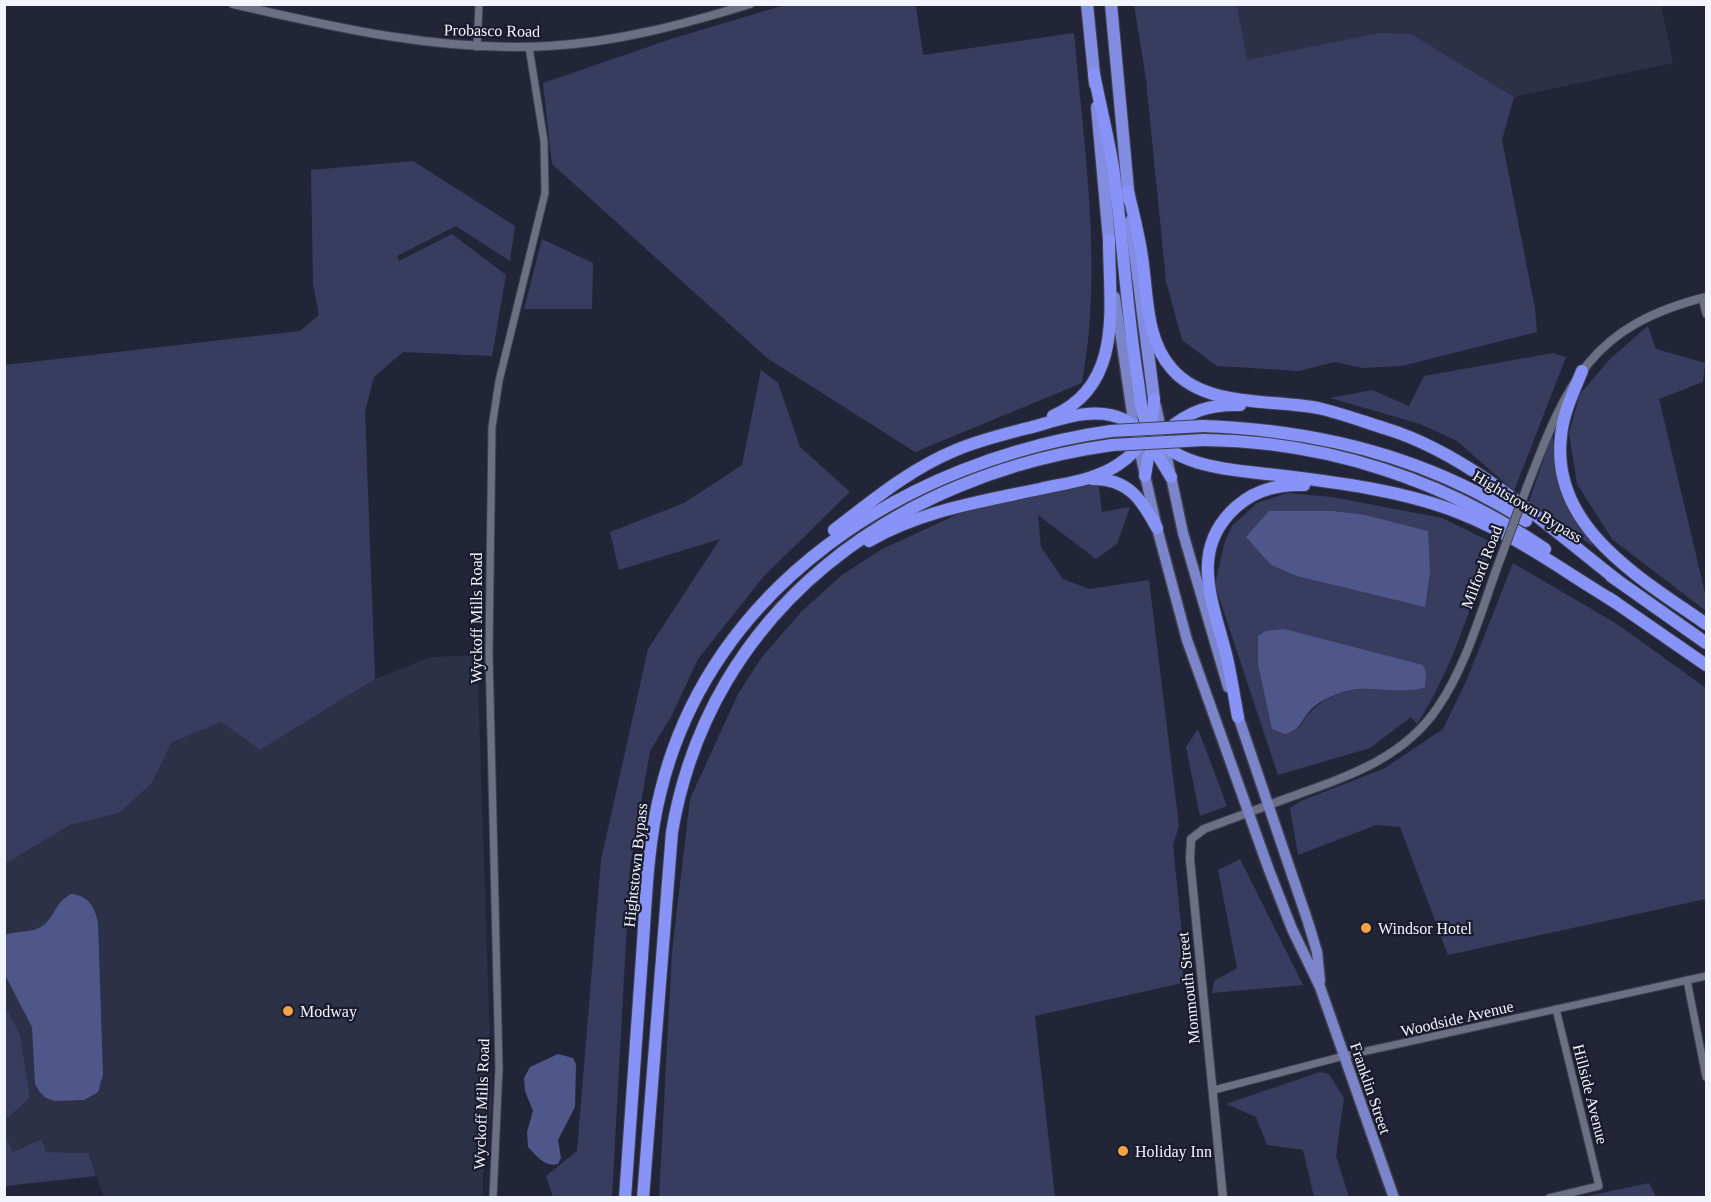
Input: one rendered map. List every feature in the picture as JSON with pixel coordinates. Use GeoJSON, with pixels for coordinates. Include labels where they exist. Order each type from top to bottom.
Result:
{"type":"FeatureCollection","features":[{"type":"Feature","properties":{"kind":"highway"},"geometry":{"type":"LineString","coordinates":[[782,581],[808,550],[898,481],[945,454],[1065,410],[1083,396],[1097,378],[1103,364],[1108,340],[1109,240],[1087,4]]}},
{"type":"Feature","properties":{"kind":"highway"},"geometry":{"type":"LineString","coordinates":[[1082,480],[1114,467],[1144,438],[1154,399],[1136,272],[1111,4]]}},
{"type":"Feature","properties":{"kind":"highway"},"geometry":{"type":"LineString","coordinates":[[1094,74],[1113,167],[1126,298],[1143,409],[1144,438]]}},
{"type":"Feature","properties":{"kind":"highway"},"geometry":{"type":"LineString","coordinates":[[1128,191],[1142,255],[1152,331],[1162,355],[1177,375],[1190,384],[1214,394],[1320,408],[1403,434],[1444,453],[1617,580]]}},
{"type":"Feature","properties":{"kind":"highway"},"geometry":{"type":"LineString","coordinates":[[1582,371],[1566,413],[1560,444],[1564,478],[1572,501],[1585,524],[1610,555],[1707,624]]}},
{"type":"Feature","properties":{"kind":"highway"},"geometry":{"type":"LineString","coordinates":[[1145,476],[1159,442],[1190,413],[1219,405],[1279,408],[1357,421]]}},
{"type":"Feature","properties":{"kind":"highway"},"geometry":{"type":"LineString","coordinates":[[1000,435],[1085,414],[1113,416],[1134,427],[1144,438],[1159,442],[1187,459],[1210,467],[1313,480],[1411,499],[1460,513],[1501,532],[1615,602]]}},
{"type":"Feature","properties":{"kind":"highway","name":"Hightstown Bypass"},"geometry":{"type":"LineString","coordinates":[[625,1197],[650,847],[662,787],[681,728],[705,679],[736,633],[782,581],[846,530],[929,484],[1010,453],[1060,440],[1111,431],[1203,426],[1257,429],[1310,436],[1369,450],[1421,468],[1503,507],[1617,580],[1707,643]]}},
{"type":"Feature","properties":{"kind":"highway","name":"Hightstown Bypass"},"geometry":{"type":"LineString","coordinates":[[643,1197],[667,871],[680,790],[701,730],[728,677],[763,627],[800,586],[859,539],[938,495],[1028,462],[1112,445],[1203,440],[1248,442],[1320,452],[1378,467],[1419,482],[1510,526],[1707,665]]}},
{"type":"Feature","properties":{"kind":"highway"},"geometry":{"type":"LineString","coordinates":[[1159,442],[1171,477]]}},
{"type":"Feature","properties":{"kind":"highway"},"geometry":{"type":"LineString","coordinates":[[800,586],[865,543],[903,525],[982,501],[1082,480],[1105,479],[1126,486],[1141,500],[1157,528]]}},
{"type":"Feature","properties":{"kind":"highway"},"geometry":{"type":"LineString","coordinates":[[1238,717],[1207,579],[1213,541],[1228,515],[1255,494],[1289,485],[1411,499]]}},
{"type":"Feature","properties":{"kind":"main road"},"geometry":{"type":"LineString","coordinates":[[1109,240],[1134,427]]}},
{"type":"Feature","properties":{"kind":"main road"},"geometry":{"type":"LineString","coordinates":[[1154,399],[1159,442]]}},
{"type":"Feature","properties":{"kind":"main road"},"geometry":{"type":"LineString","coordinates":[[1144,438],[1145,476],[1187,640],[1247,813],[1292,929],[1320,987]]}},
{"type":"Feature","properties":{"kind":"main road"},"geometry":{"type":"LineString","coordinates":[[1171,477],[1203,604],[1238,717],[1317,952],[1320,987]]}},
{"type":"Feature","properties":{"kind":"main road","name":"Franklin Street"},"geometry":{"type":"LineString","coordinates":[[1320,987],[1394,1197]]}},
{"type":"Feature","properties":{"kind":"street"},"geometry":{"type":"LineString","coordinates":[[477,47],[479,4]]}},
{"type":"Feature","properties":{"kind":"street","name":"Probasco Road"},"geometry":{"type":"LineString","coordinates":[[239,5],[378,35],[477,47],[529,47],[614,38],[750,4]]}},
{"type":"Feature","properties":{"kind":"street","name":"Wyckoff Mills Road"},"geometry":{"type":"LineString","coordinates":[[493,1197],[499,1068],[489,641],[492,427],[499,381],[545,193],[544,141],[529,47]]}},
{"type":"Feature","properties":{"kind":"street"},"geometry":{"type":"LineString","coordinates":[[1705,297],[1707,314]]}},
{"type":"Feature","properties":{"kind":"street","name":"Milford Road"},"geometry":{"type":"LineString","coordinates":[[1247,813],[1364,770],[1396,750],[1423,725],[1438,707],[1455,676],[1559,405],[1582,371],[1603,348],[1638,322],[1667,308],[1705,297]]}},
{"type":"Feature","properties":{"kind":"street","name":"Monmouth Street"},"geometry":{"type":"LineString","coordinates":[[1223,1197],[1190,842],[1196,832],[1247,813]]}},
{"type":"Feature","properties":{"kind":"street","name":"Woodside Avenue"},"geometry":{"type":"LineString","coordinates":[[1214,1090],[1344,1056],[1707,976]]}},
{"type":"Feature","properties":{"kind":"street"},"geometry":{"type":"LineString","coordinates":[[1687,980],[1707,1077]]}},
{"type":"Feature","properties":{"kind":"street","name":"Hillside Avenue"},"geometry":{"type":"LineString","coordinates":[[1549,1197],[1599,1186],[1556,1009]]}},
{"type":"Feature","properties":{"kind":"shaded area"},"geometry":{"type":"Polygon","coordinates":[[[785,5],[916,5],[923,55],[1074,33],[1090,208],[1091,296],[1082,383],[915,452],[767,358],[552,164],[543,83],[674,38],[785,5]]]}},
{"type":"Feature","properties":{"kind":"shaded area"},"geometry":{"type":"Polygon","coordinates":[[[1134,5],[1237,5],[1247,60],[1380,33],[1411,34],[1514,97],[1502,140],[1535,308],[1537,332],[1402,366],[1363,368],[1334,362],[1299,371],[1217,366],[1182,340],[1166,281],[1146,79],[1134,5]]]}},
{"type":"Feature","properties":{"kind":"shaded area"},"geometry":{"type":"Polygon","coordinates":[[[1237,5],[1661,5],[1673,63],[1514,97],[1410,34],[1247,60],[1237,5]]]}},
{"type":"Feature","properties":{"kind":"shaded area"},"geometry":{"type":"Polygon","coordinates":[[[413,161],[515,226],[510,261],[456,226],[397,256],[399,261],[452,234],[506,275],[492,356],[403,352],[374,377],[365,412],[375,679],[260,750],[221,722],[171,743],[152,783],[119,813],[70,825],[5,864],[5,365],[300,331],[319,315],[313,284],[311,170],[413,161]]]}},
{"type":"Feature","properties":{"kind":"shaded area"},"geometry":{"type":"Polygon","coordinates":[[[542,239],[593,263],[592,309],[524,309],[542,239]]]}},
{"type":"Feature","properties":{"kind":"shaded area"},"geometry":{"type":"Polygon","coordinates":[[[1648,326],[1656,349],[1705,363],[1703,382],[1659,399],[1706,597],[1706,611],[1612,539],[1577,484],[1569,433],[1580,394],[1610,359],[1648,326]]]}},
{"type":"Feature","properties":{"kind":"shaded area"},"geometry":{"type":"Polygon","coordinates":[[[1553,353],[1566,357],[1514,491],[1457,441],[1420,424],[1330,398],[1372,390],[1409,406],[1424,376],[1553,353]]]}},
{"type":"Feature","properties":{"kind":"shaded area"},"geometry":{"type":"Polygon","coordinates":[[[761,370],[778,383],[800,447],[850,492],[764,576],[698,659],[671,717],[650,751],[630,867],[612,1197],[553,1197],[546,1176],[577,1151],[601,860],[648,649],[720,539],[619,570],[610,532],[684,503],[742,465],[761,370]]]}},
{"type":"Feature","properties":{"kind":"shaded area"},"geometry":{"type":"Polygon","coordinates":[[[1552,434],[1563,499],[1594,547],[1529,502],[1552,434]]]}},
{"type":"Feature","properties":{"kind":"shaded area"},"geometry":{"type":"Polygon","coordinates":[[[1098,481],[1102,512],[1130,507],[1117,544],[1096,559],[1038,515],[1041,547],[1063,579],[1089,589],[1149,580],[1179,826],[1173,845],[1184,955],[1182,983],[1035,1016],[1055,1197],[659,1198],[672,952],[690,799],[738,694],[762,657],[802,611],[842,575],[882,549],[965,511],[1098,481]]]}},
{"type":"Feature","properties":{"kind":"shaded area"},"geometry":{"type":"Polygon","coordinates":[[[1287,493],[1332,497],[1442,518],[1493,543],[1451,659],[1417,724],[1411,717],[1370,748],[1278,775],[1215,585],[1224,544],[1232,526],[1257,503],[1287,493]],[[1349,514],[1262,554],[1271,565],[1428,531],[1366,515],[1349,514]],[[1258,637],[1298,729],[1308,714],[1320,703],[1347,691],[1378,688],[1412,691],[1258,637]]]}},
{"type":"Feature","properties":{"kind":"shaded area"},"geometry":{"type":"Polygon","coordinates":[[[1269,511],[1332,511],[1366,515],[1428,531],[1430,573],[1425,607],[1297,576],[1271,565],[1246,537],[1269,511]]]}},
{"type":"Feature","properties":{"kind":"shaded area"},"geometry":{"type":"Polygon","coordinates":[[[1513,563],[1617,624],[1706,688],[1706,899],[1448,955],[1400,827],[1376,825],[1298,855],[1290,808],[1301,801],[1385,768],[1443,729],[1468,677],[1513,563]]]}},
{"type":"Feature","properties":{"kind":"shaded area"},"geometry":{"type":"Polygon","coordinates":[[[1284,629],[1423,665],[1426,673],[1425,687],[1406,690],[1357,689],[1342,692],[1316,705],[1294,730],[1285,734],[1272,729],[1258,664],[1258,636],[1266,631],[1284,629]]]}},
{"type":"Feature","properties":{"kind":"shaded area"},"geometry":{"type":"Polygon","coordinates":[[[477,655],[492,1104],[483,1174],[483,1197],[104,1197],[87,1153],[46,1152],[40,1139],[11,1152],[5,1134],[5,1120],[30,1098],[20,1034],[5,1006],[5,864],[70,825],[119,813],[152,783],[171,743],[221,722],[260,750],[375,679],[431,657],[477,655]]]}},
{"type":"Feature","properties":{"kind":"shaded area"},"geometry":{"type":"Polygon","coordinates":[[[1198,729],[1227,806],[1200,816],[1186,747],[1198,729]]]}},
{"type":"Feature","properties":{"kind":"shaded area"},"geometry":{"type":"Polygon","coordinates":[[[1240,859],[1303,985],[1212,993],[1214,981],[1237,968],[1218,870],[1240,859]]]}},
{"type":"Feature","properties":{"kind":"shaded area"},"geometry":{"type":"Polygon","coordinates":[[[71,894],[82,897],[90,903],[98,923],[103,1074],[98,1092],[84,1100],[55,1101],[46,1098],[35,1084],[32,1027],[5,975],[5,935],[42,926],[50,919],[61,901],[71,894]]]}},
{"type":"Feature","properties":{"kind":"shaded area"},"geometry":{"type":"Polygon","coordinates":[[[5,1006],[20,1034],[30,1098],[5,1120],[5,1006]]]}},
{"type":"Feature","properties":{"kind":"shaded area"},"geometry":{"type":"Polygon","coordinates":[[[558,1054],[573,1058],[576,1064],[575,1107],[558,1140],[561,1158],[558,1164],[553,1165],[541,1160],[528,1147],[527,1132],[533,1111],[525,1091],[524,1078],[530,1067],[558,1054]]]}},
{"type":"Feature","properties":{"kind":"shaded area"},"geometry":{"type":"Polygon","coordinates":[[[1320,1072],[1329,1074],[1344,1098],[1336,1156],[1349,1197],[1314,1197],[1303,1150],[1267,1145],[1256,1117],[1226,1104],[1320,1072]]]}},
{"type":"Feature","properties":{"kind":"shaded area"},"geometry":{"type":"Polygon","coordinates":[[[5,1134],[12,1152],[41,1139],[46,1152],[88,1153],[96,1176],[5,1186],[5,1134]]]}},
{"type":"Feature","properties":{"kind":"shaded area"},"geometry":{"type":"Polygon","coordinates":[[[1649,1183],[1656,1197],[1583,1197],[1649,1183]]]}},
{"type":"Feature","properties":{"kind":"place","name":"Windsor Hotel"},"geometry":{"type":"Point","coordinates":[1366,928]}},
{"type":"Feature","properties":{"kind":"place","name":"Modway"},"geometry":{"type":"Point","coordinates":[288,1011]}},
{"type":"Feature","properties":{"kind":"place","name":"Holiday Inn"},"geometry":{"type":"Point","coordinates":[1123,1151]}}]}
